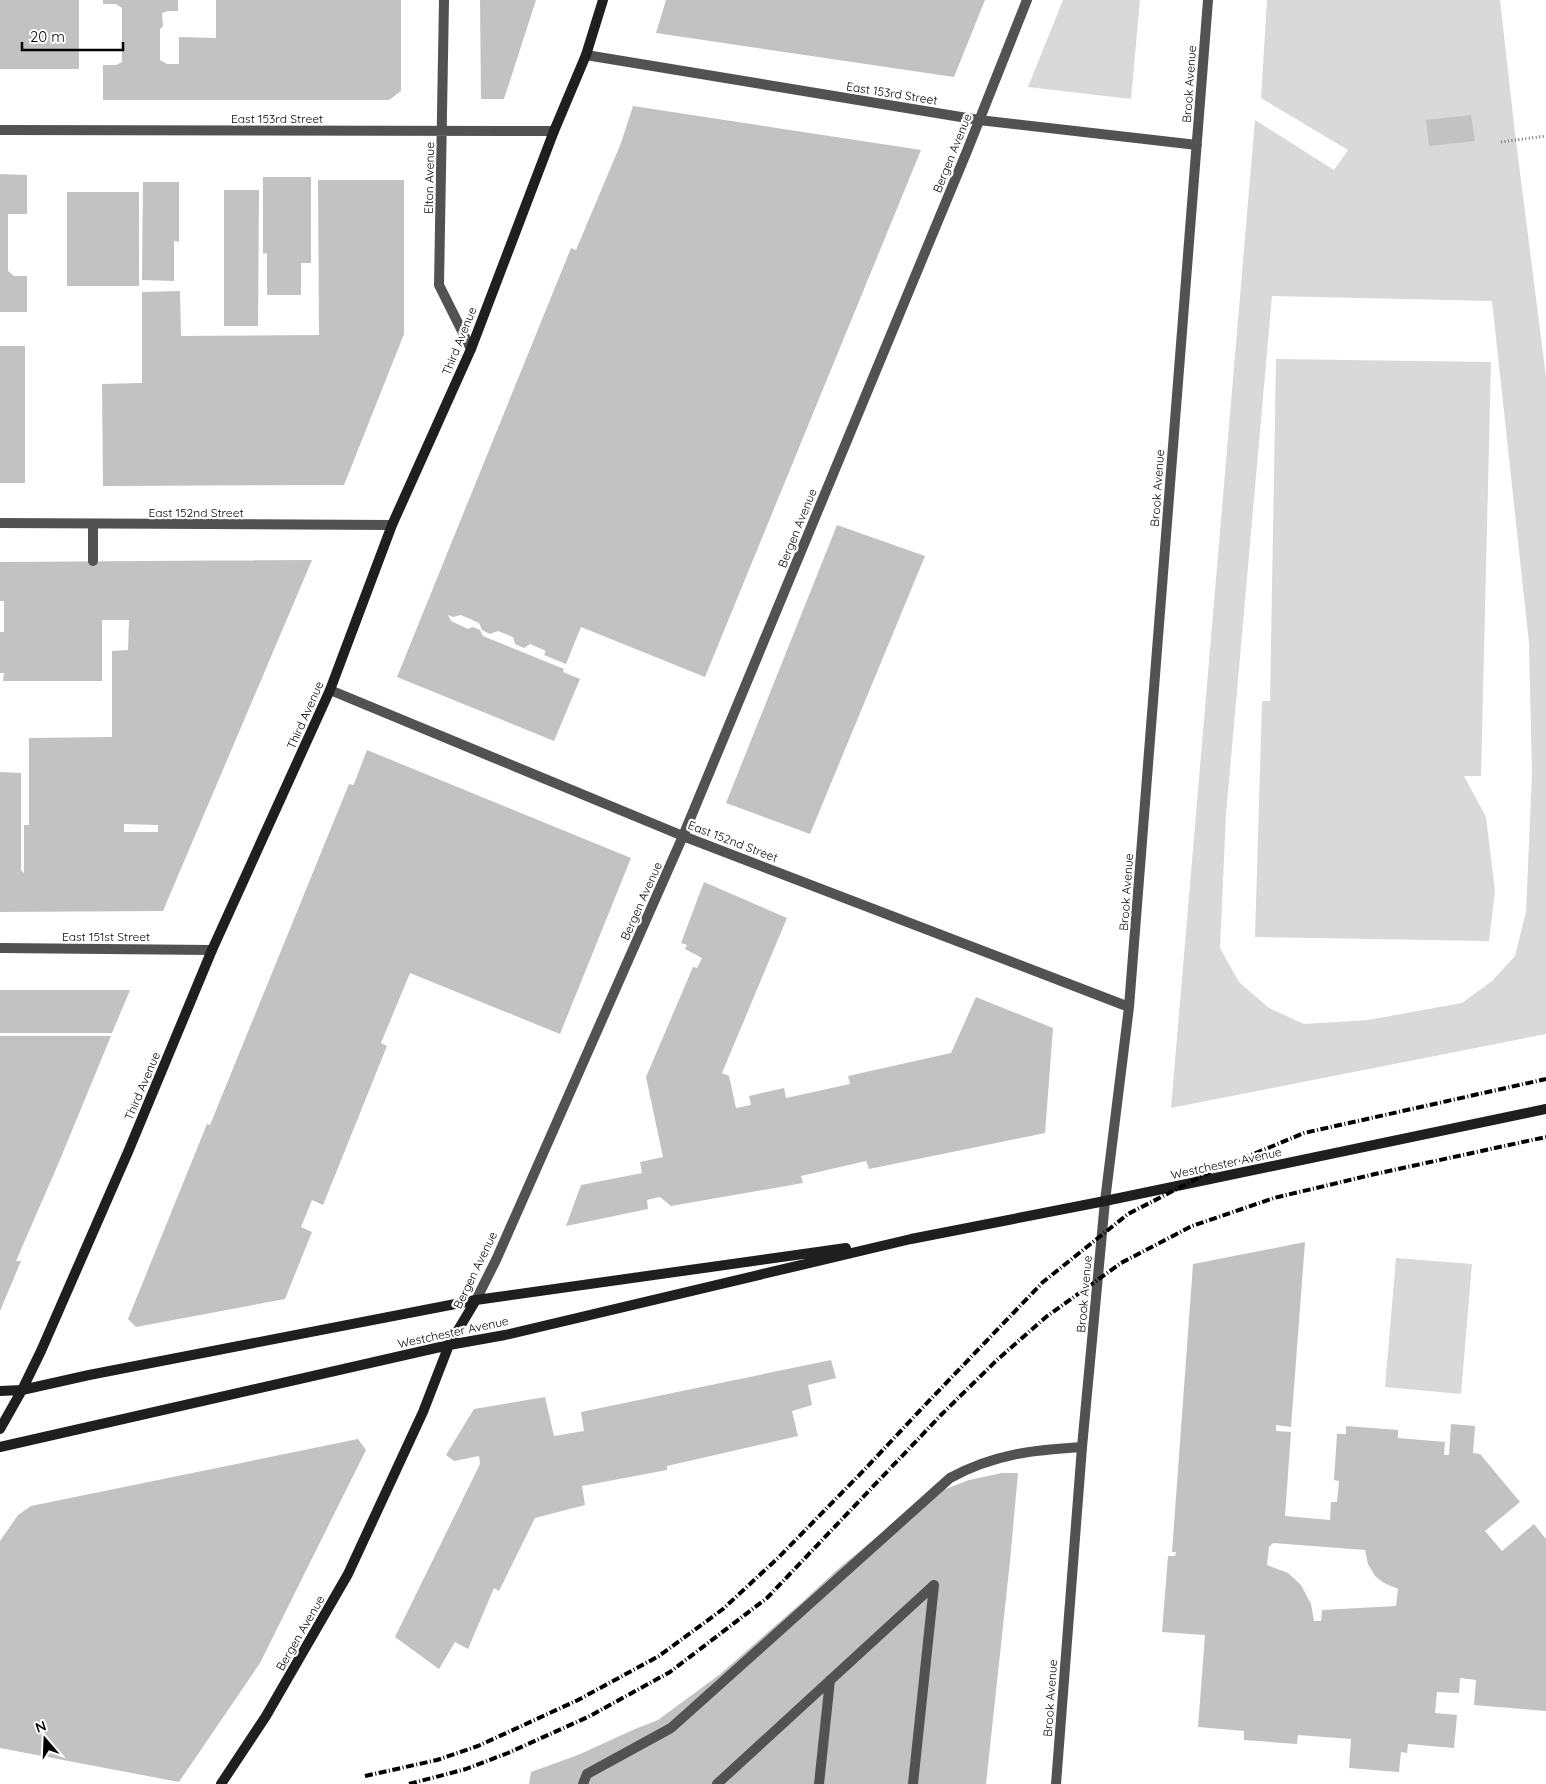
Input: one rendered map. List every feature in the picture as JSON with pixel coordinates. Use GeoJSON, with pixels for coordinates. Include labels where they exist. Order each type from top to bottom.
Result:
{"type":"FeatureCollection","features":[{"type":"Feature","properties":{"kind":"main road","name":"Third Avenue"},"geometry":{"type":"LineString","coordinates":[[0,1429],[22,1390],[124,1161],[212,950],[330,690],[392,525],[471,349],[554,131],[586,55],[603,0]]}},
{"type":"Feature","properties":{"kind":"main road","name":"Westchester Avenue"},"geometry":{"type":"LineString","coordinates":[[0,1447],[450,1345],[505,1335],[911,1239],[1546,1109]]}},
{"type":"Feature","properties":{"kind":"main road","name":"Westchester Avenue"},"geometry":{"type":"LineString","coordinates":[[0,1391],[22,1390],[89,1375],[476,1300],[911,1239]]}},
{"type":"Feature","properties":{"kind":"main road","name":"Bergen Avenue"},"geometry":{"type":"LineString","coordinates":[[221,1784],[266,1716],[348,1574],[423,1412],[450,1345],[476,1300]]}},
{"type":"Feature","properties":{"kind":"street","name":"Elton Avenue"},"geometry":{"type":"LineString","coordinates":[[444,0],[440,285],[471,349]]}},
{"type":"Feature","properties":{"kind":"street","name":"Bergen Avenue"},"geometry":{"type":"LineString","coordinates":[[476,1300],[496,1260],[684,836],[1027,0]]}},
{"type":"Feature","properties":{"kind":"street","name":"Brook Avenue"},"geometry":{"type":"LineString","coordinates":[[1056,1784],[1082,1447],[1105,1200],[1129,1007],[1208,0]]}},
{"type":"Feature","properties":{"kind":"street","name":"East 153rd Street"},"geometry":{"type":"LineString","coordinates":[[586,55],[979,120],[1197,145]]}},
{"type":"Feature","properties":{"kind":"street","name":"East 153rd Street"},"geometry":{"type":"LineString","coordinates":[[0,130],[554,131]]}},
{"type":"Feature","properties":{"kind":"street","name":"East 152nd Street"},"geometry":{"type":"LineString","coordinates":[[0,523],[392,525]]}},
{"type":"Feature","properties":{"kind":"street"},"geometry":{"type":"LineString","coordinates":[[93,524],[93,561]]}},
{"type":"Feature","properties":{"kind":"street","name":"East 152nd Street"},"geometry":{"type":"LineString","coordinates":[[330,690],[684,836],[1129,1007]]}},
{"type":"Feature","properties":{"kind":"street","name":"East 151st Street"},"geometry":{"type":"LineString","coordinates":[[0,948],[212,950]]}},
{"type":"Feature","properties":{"kind":"street"},"geometry":{"type":"LineString","coordinates":[[583,1784],[588,1774],[671,1728],[950,1478],[971,1466],[997,1458],[1035,1450],[1082,1447]]}},
{"type":"Feature","properties":{"kind":"street"},"geometry":{"type":"LineString","coordinates":[[717,1784],[934,1585],[913,1784]]}},
{"type":"Feature","properties":{"kind":"street"},"geometry":{"type":"LineString","coordinates":[[819,1784],[830,1680]]}},
{"type":"Feature","properties":{"kind":"path"},"geometry":{"type":"LineString","coordinates":[[1501,142],[1546,136]]}},
{"type":"Feature","properties":{"kind":"shaded area"},"geometry":{"type":"Polygon","coordinates":[[[1063,0],[1140,0],[1131,99],[1028,87],[1063,0]]]}},
{"type":"Feature","properties":{"kind":"shaded area"},"geometry":{"type":"Polygon","coordinates":[[[1267,0],[1500,0],[1546,377],[1546,1034],[1171,1108],[1255,120],[1334,170],[1348,150],[1261,98],[1267,0]],[[1272,296],[1226,815],[1220,948],[1239,982],[1269,1008],[1304,1024],[1368,1020],[1462,1003],[1492,981],[1515,956],[1526,912],[1532,774],[1529,643],[1492,301],[1272,296]]]}},
{"type":"Feature","properties":{"kind":"shaded area"},"geometry":{"type":"Polygon","coordinates":[[[1276,359],[1491,362],[1481,776],[1464,776],[1486,817],[1495,891],[1489,941],[1255,937],[1262,701],[1270,701],[1276,359]]]}},
{"type":"Feature","properties":{"kind":"shaded area"},"geometry":{"type":"Polygon","coordinates":[[[1396,1258],[1472,1264],[1461,1394],[1385,1387],[1396,1258]]]}},
{"type":"Feature","properties":{"kind":"building"},"geometry":{"type":"Polygon","coordinates":[[[0,0],[79,0],[79,69],[0,69],[0,0]]]}},
{"type":"Feature","properties":{"kind":"building"},"geometry":{"type":"Polygon","coordinates":[[[103,0],[178,0],[178,11],[162,13],[163,26],[160,29],[160,60],[167,64],[179,64],[179,37],[216,38],[216,0],[401,0],[401,91],[389,100],[103,100],[103,65],[116,65],[122,62],[122,8],[116,4],[103,4],[103,0]]]}},
{"type":"Feature","properties":{"kind":"building"},"geometry":{"type":"Polygon","coordinates":[[[480,0],[536,0],[504,99],[481,99],[480,0]]]}},
{"type":"Feature","properties":{"kind":"building"},"geometry":{"type":"Polygon","coordinates":[[[666,0],[985,0],[954,77],[656,33],[666,0]]]}},
{"type":"Feature","properties":{"kind":"building"},"geometry":{"type":"Polygon","coordinates":[[[633,106],[921,150],[705,677],[581,627],[566,664],[544,655],[546,651],[530,644],[524,648],[515,644],[513,637],[498,631],[490,634],[482,630],[479,623],[461,615],[453,617],[448,615],[451,621],[468,629],[473,627],[480,630],[483,636],[564,669],[563,672],[580,679],[554,741],[397,677],[571,248],[576,250],[621,143],[633,106]]]}},
{"type":"Feature","properties":{"kind":"building"},"geometry":{"type":"Polygon","coordinates":[[[1471,115],[1475,141],[1429,146],[1426,120],[1471,115]]]}},
{"type":"Feature","properties":{"kind":"building"},"geometry":{"type":"Polygon","coordinates":[[[0,174],[27,175],[27,214],[8,214],[8,271],[14,276],[27,276],[27,312],[0,312],[0,174]]]}},
{"type":"Feature","properties":{"kind":"building"},"geometry":{"type":"Polygon","coordinates":[[[263,177],[311,177],[311,263],[301,263],[301,295],[267,295],[267,253],[263,254],[263,177]]]}},
{"type":"Feature","properties":{"kind":"building"},"geometry":{"type":"Polygon","coordinates":[[[318,180],[404,180],[404,334],[344,485],[103,486],[102,384],[142,383],[142,292],[180,291],[181,336],[319,335],[318,180]]]}},
{"type":"Feature","properties":{"kind":"building"},"geometry":{"type":"Polygon","coordinates":[[[143,182],[179,182],[179,242],[174,241],[174,281],[142,280],[143,182]]]}},
{"type":"Feature","properties":{"kind":"building"},"geometry":{"type":"Polygon","coordinates":[[[224,190],[259,190],[258,326],[224,326],[224,190]]]}},
{"type":"Feature","properties":{"kind":"building"},"geometry":{"type":"Polygon","coordinates":[[[67,192],[139,192],[139,286],[67,286],[67,192]]]}},
{"type":"Feature","properties":{"kind":"building"},"geometry":{"type":"Polygon","coordinates":[[[0,346],[25,346],[25,483],[0,483],[0,346]]]}},
{"type":"Feature","properties":{"kind":"building"},"geometry":{"type":"Polygon","coordinates":[[[837,525],[925,556],[810,834],[726,803],[837,525]]]}},
{"type":"Feature","properties":{"kind":"building"},"geometry":{"type":"Polygon","coordinates":[[[312,560],[163,911],[0,912],[0,772],[21,773],[21,870],[24,873],[24,825],[29,825],[29,738],[112,737],[112,651],[128,650],[129,620],[102,620],[102,681],[3,681],[4,673],[0,673],[0,632],[4,632],[4,601],[0,601],[0,562],[312,560]],[[124,824],[124,832],[158,832],[158,825],[124,824]]]}},
{"type":"Feature","properties":{"kind":"building"},"geometry":{"type":"Polygon","coordinates":[[[367,750],[631,858],[560,1034],[410,973],[381,1043],[387,1046],[323,1205],[312,1200],[301,1227],[312,1232],[285,1299],[136,1327],[128,1319],[207,1124],[210,1125],[349,784],[354,784],[367,750]]]}},
{"type":"Feature","properties":{"kind":"building"},"geometry":{"type":"Polygon","coordinates":[[[704,882],[787,918],[722,1073],[729,1076],[736,1108],[751,1105],[749,1096],[784,1088],[786,1098],[850,1084],[848,1076],[951,1053],[976,997],[1053,1028],[1045,1133],[869,1169],[866,1161],[801,1176],[803,1183],[671,1206],[660,1197],[647,1200],[648,1209],[566,1226],[581,1185],[642,1173],[640,1162],[663,1157],[646,1077],[693,967],[697,968],[702,958],[685,949],[687,945],[681,943],[704,882]]]}},
{"type":"Feature","properties":{"kind":"building"},"geometry":{"type":"Polygon","coordinates":[[[0,990],[130,990],[112,1033],[0,1033],[0,990]]]}},
{"type":"Feature","properties":{"kind":"building"},"geometry":{"type":"Polygon","coordinates":[[[0,1036],[111,1036],[16,1261],[21,1261],[0,1311],[0,1036]]]}},
{"type":"Feature","properties":{"kind":"building"},"geometry":{"type":"Polygon","coordinates":[[[1305,1242],[1291,1427],[1276,1425],[1276,1431],[1291,1432],[1285,1516],[1330,1520],[1331,1502],[1337,1502],[1339,1481],[1334,1480],[1337,1434],[1346,1434],[1346,1426],[1398,1430],[1398,1438],[1445,1442],[1444,1455],[1449,1455],[1451,1424],[1475,1426],[1473,1453],[1480,1454],[1520,1502],[1485,1531],[1502,1551],[1534,1524],[1546,1539],[1546,1711],[1474,1705],[1476,1680],[1460,1678],[1459,1693],[1437,1692],[1435,1713],[1457,1715],[1454,1748],[1408,1744],[1407,1753],[1401,1752],[1399,1772],[1349,1768],[1351,1739],[1298,1735],[1297,1744],[1244,1740],[1244,1731],[1198,1727],[1205,1635],[1162,1632],[1168,1556],[1175,1556],[1176,1552],[1172,1552],[1193,1264],[1305,1242]],[[1273,1543],[1269,1547],[1267,1565],[1288,1573],[1301,1585],[1311,1604],[1314,1621],[1321,1621],[1322,1610],[1396,1606],[1398,1589],[1384,1583],[1375,1576],[1368,1564],[1365,1550],[1273,1543]]]}},
{"type":"Feature","properties":{"kind":"building"},"geometry":{"type":"Polygon","coordinates":[[[831,1360],[836,1378],[808,1385],[812,1405],[792,1411],[798,1436],[667,1466],[667,1470],[582,1486],[585,1505],[535,1518],[499,1591],[494,1588],[468,1649],[455,1642],[439,1669],[395,1637],[480,1464],[479,1456],[454,1461],[446,1455],[474,1409],[545,1397],[554,1436],[584,1431],[581,1412],[831,1360]]]}},
{"type":"Feature","properties":{"kind":"building"},"geometry":{"type":"Polygon","coordinates":[[[358,1439],[366,1450],[260,1663],[179,1782],[0,1748],[0,1541],[18,1515],[31,1506],[358,1439]]]}},
{"type":"Feature","properties":{"kind":"building"},"geometry":{"type":"Polygon","coordinates":[[[1002,1473],[1018,1473],[986,1784],[529,1784],[531,1772],[578,1755],[658,1720],[719,1675],[839,1568],[883,1532],[943,1490],[969,1480],[1002,1473]]]}},
{"type":"Feature","properties":{"kind":"railway"},"geometry":{"type":"LineString","coordinates":[[365,1776],[437,1760],[478,1746],[578,1700],[659,1656],[723,1609],[778,1558],[1043,1282],[1128,1214],[1208,1173],[1304,1133],[1546,1079]]}},
{"type":"Feature","properties":{"kind":"railway"},"geometry":{"type":"LineString","coordinates":[[409,1784],[466,1769],[508,1753],[588,1717],[670,1672],[767,1598],[942,1414],[998,1359],[1046,1317],[1121,1263],[1192,1226],[1274,1198],[1546,1137]]}}]}
